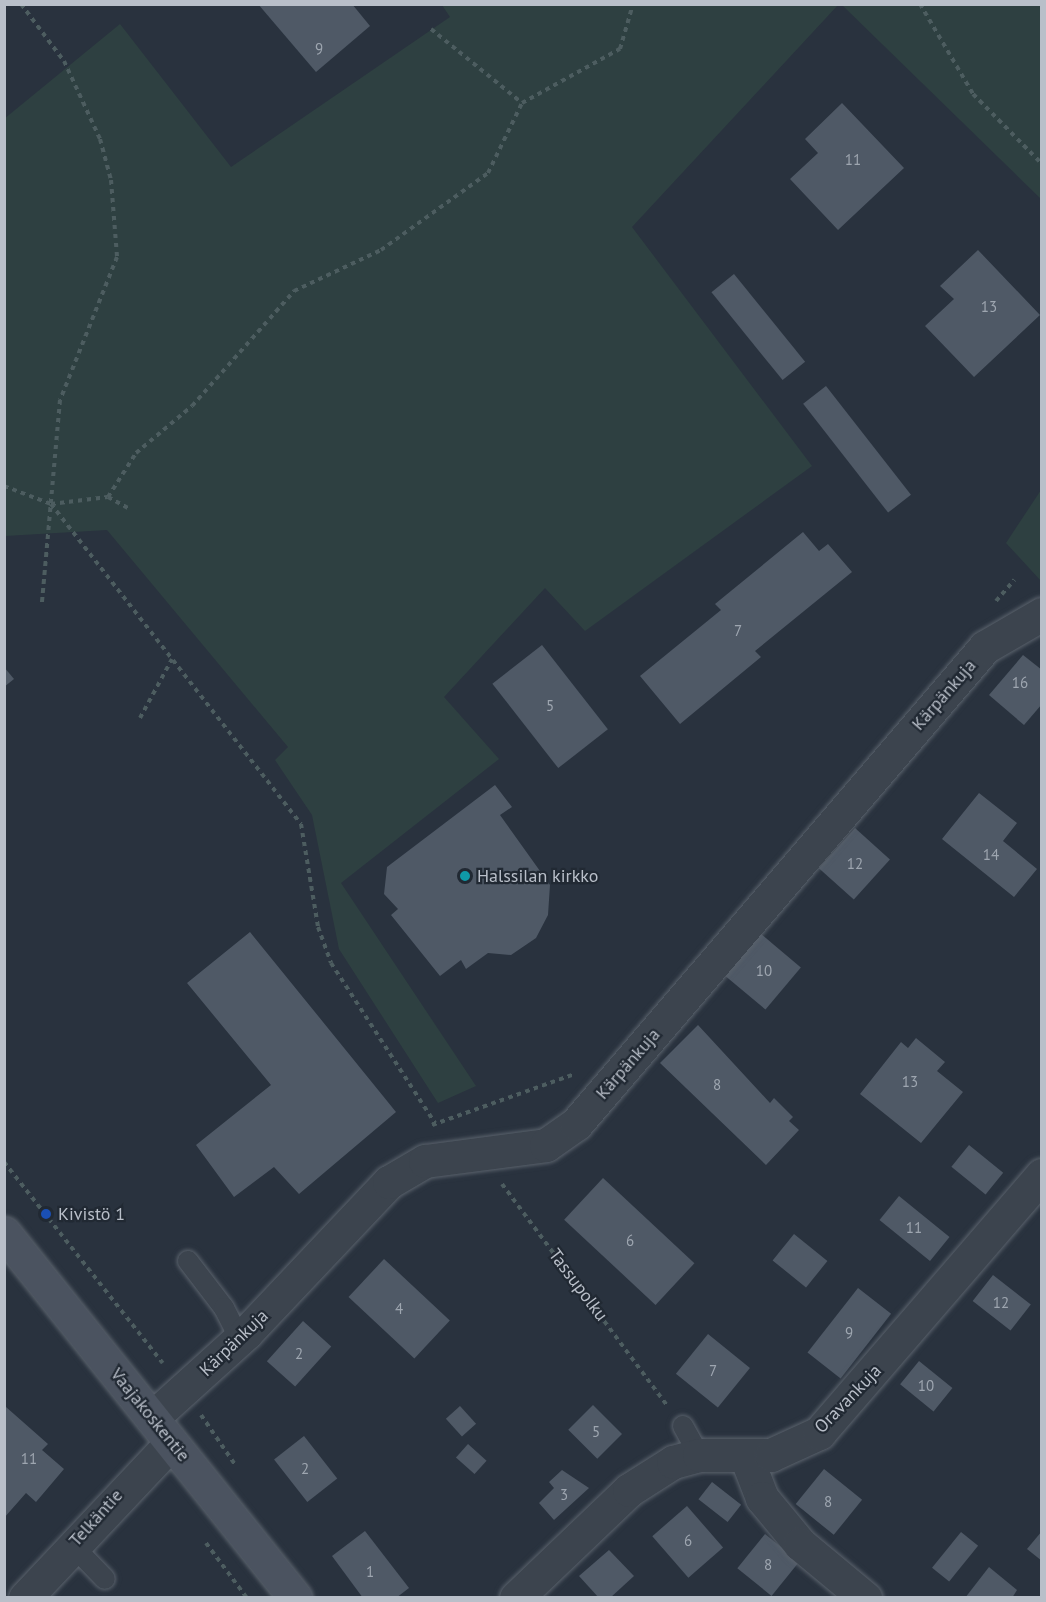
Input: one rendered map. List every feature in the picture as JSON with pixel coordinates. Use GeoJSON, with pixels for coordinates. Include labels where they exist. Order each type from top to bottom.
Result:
{"type":"FeatureCollection","features":[{"type":"Feature","properties":{"kind":"main road","name":"Vaajakoskentie"},"geometry":{"type":"LineString","coordinates":[[4,1233],[295,1598]]}},
{"type":"Feature","properties":{"kind":"street","name":"Kärpänkuja"},"geometry":{"type":"LineString","coordinates":[[162,1430],[240,1339],[389,1182],[425,1161],[475,1152],[546,1145],[576,1124],[985,647],[1041,614]]}},
{"type":"Feature","properties":{"kind":"street","name":"Oravankuja"},"geometry":{"type":"LineString","coordinates":[[516,1598],[629,1490],[674,1462],[699,1455],[747,1459],[771,1455],[819,1433],[1041,1175]]}},
{"type":"Feature","properties":{"kind":"street","name":"Telkäntie"},"geometry":{"type":"LineString","coordinates":[[25,1598],[72,1545],[162,1430]]}},
{"type":"Feature","properties":{"kind":"street"},"geometry":{"type":"LineString","coordinates":[[747,1459],[762,1498],[800,1544],[864,1598]]}},
{"type":"Feature","properties":{"kind":"lane"},"geometry":{"type":"LineString","coordinates":[[189,1261],[224,1308],[240,1339]]}},
{"type":"Feature","properties":{"kind":"lane"},"geometry":{"type":"LineString","coordinates":[[683,1426],[699,1455]]}},
{"type":"Feature","properties":{"kind":"lane"},"geometry":{"type":"LineString","coordinates":[[72,1545],[105,1579]]}},
{"type":"Feature","properties":{"kind":"path"},"geometry":{"type":"LineString","coordinates":[[21,4],[64,61],[100,139],[111,180],[117,257],[60,400],[42,602]]}},
{"type":"Feature","properties":{"kind":"path"},"geometry":{"type":"LineString","coordinates":[[108,497],[136,453],[192,406],[294,291],[381,250],[488,173],[522,103],[620,49],[633,4]]}},
{"type":"Feature","properties":{"kind":"path"},"geometry":{"type":"LineString","coordinates":[[920,4],[973,94],[1041,164]]}},
{"type":"Feature","properties":{"kind":"path"},"geometry":{"type":"LineString","coordinates":[[432,29],[522,103]]}},
{"type":"Feature","properties":{"kind":"path"},"geometry":{"type":"LineString","coordinates":[[4,486],[51,504],[108,497],[131,510]]}},
{"type":"Feature","properties":{"kind":"path"},"geometry":{"type":"LineString","coordinates":[[51,504],[301,824],[318,927],[331,963],[435,1123]]}},
{"type":"Feature","properties":{"kind":"path"},"geometry":{"type":"LineString","coordinates":[[992,606],[1014,580]]}},
{"type":"Feature","properties":{"kind":"path"},"geometry":{"type":"LineString","coordinates":[[140,718],[172,658]]}},
{"type":"Feature","properties":{"kind":"path"},"geometry":{"type":"LineString","coordinates":[[425,1130],[435,1123],[577,1074]]}},
{"type":"Feature","properties":{"kind":"path","name":"Tassupolku"},"geometry":{"type":"LineString","coordinates":[[458,1115],[475,1152],[683,1426]]}},
{"type":"Feature","properties":{"kind":"path"},"geometry":{"type":"LineString","coordinates":[[4,1162],[25,1189]]}},
{"type":"Feature","properties":{"kind":"path"},"geometry":{"type":"LineString","coordinates":[[164,1365],[173,1356]]}},
{"type":"Feature","properties":{"kind":"shaded area"},"geometry":{"type":"Polygon","coordinates":[[[442,5],[838,5],[632,227],[812,466],[585,631],[545,588],[444,697],[499,759],[341,883],[476,1086],[438,1103],[339,949],[312,815],[275,760],[288,747],[107,530],[5,536],[4,119],[120,24],[231,167],[450,17],[442,5]]]}},
{"type":"Feature","properties":{"kind":"shaded area"},"geometry":{"type":"Polygon","coordinates":[[[842,5],[1041,5],[1041,199],[842,5]]]}},
{"type":"Feature","properties":{"kind":"shaded area"},"geometry":{"type":"Polygon","coordinates":[[[1041,490],[1042,581],[1006,543],[1041,490]]]}},
{"type":"Feature","properties":{"kind":"building"},"geometry":{"type":"Polygon","coordinates":[[[258,4],[352,4],[370,26],[316,72],[258,4]]]}},
{"type":"Feature","properties":{"kind":"building"},"geometry":{"type":"Polygon","coordinates":[[[842,103],[904,168],[838,230],[790,179],[818,153],[805,139],[842,103]]]}},
{"type":"Feature","properties":{"kind":"building"},"geometry":{"type":"Polygon","coordinates":[[[978,250],[1040,315],[974,377],[925,326],[954,299],[940,286],[978,250]]]}},
{"type":"Feature","properties":{"kind":"building"},"geometry":{"type":"Polygon","coordinates":[[[734,274],[805,362],[783,380],[711,292],[734,274]]]}},
{"type":"Feature","properties":{"kind":"building"},"geometry":{"type":"Polygon","coordinates":[[[826,386],[911,495],[888,513],[803,404],[826,386]]]}},
{"type":"Feature","properties":{"kind":"building"},"geometry":{"type":"Polygon","coordinates":[[[803,532],[819,551],[828,544],[852,572],[755,651],[761,657],[680,724],[640,676],[721,610],[715,604],[803,532]]]}},
{"type":"Feature","properties":{"kind":"building"},"geometry":{"type":"Polygon","coordinates":[[[542,645],[608,729],[558,768],[492,684],[542,645]]]}},
{"type":"Feature","properties":{"kind":"building"},"geometry":{"type":"Polygon","coordinates":[[[1023,655],[1042,670],[1042,704],[1024,725],[989,695],[1023,655]]]}},
{"type":"Feature","properties":{"kind":"building"},"geometry":{"type":"Polygon","coordinates":[[[4,667],[14,679],[4,687],[4,667]]]}},
{"type":"Feature","properties":{"kind":"building","name":"Halssilan kirkko"},"geometry":{"type":"Polygon","coordinates":[[[495,785],[512,807],[500,815],[550,885],[548,915],[536,938],[511,955],[488,953],[466,969],[461,960],[440,976],[391,915],[398,909],[384,894],[387,867],[495,785]]]}},
{"type":"Feature","properties":{"kind":"building"},"geometry":{"type":"Polygon","coordinates":[[[979,793],[1017,823],[1003,841],[1037,869],[1014,897],[942,839],[979,793]]]}},
{"type":"Feature","properties":{"kind":"building"},"geometry":{"type":"Polygon","coordinates":[[[855,828],[890,859],[854,900],[819,868],[855,828]]]}},
{"type":"Feature","properties":{"kind":"building"},"geometry":{"type":"Polygon","coordinates":[[[250,932],[396,1112],[299,1194],[274,1167],[234,1197],[196,1145],[271,1085],[187,983],[250,932]]]}},
{"type":"Feature","properties":{"kind":"building"},"geometry":{"type":"Polygon","coordinates":[[[761,934],[801,967],[765,1010],[726,976],[761,934]]]}},
{"type":"Feature","properties":{"kind":"building"},"geometry":{"type":"Polygon","coordinates":[[[698,1025],[770,1103],[774,1098],[793,1117],[789,1121],[799,1130],[766,1165],[660,1063],[698,1025]]]}},
{"type":"Feature","properties":{"kind":"building"},"geometry":{"type":"Polygon","coordinates":[[[916,1038],[945,1062],[937,1071],[963,1092],[921,1143],[860,1094],[901,1042],[908,1048],[916,1038]]]}},
{"type":"Feature","properties":{"kind":"building"},"geometry":{"type":"Polygon","coordinates":[[[969,1145],[1003,1173],[986,1194],[951,1167],[969,1145]]]}},
{"type":"Feature","properties":{"kind":"building"},"geometry":{"type":"Polygon","coordinates":[[[603,1178],[694,1263],[656,1305],[564,1220],[603,1178]]]}},
{"type":"Feature","properties":{"kind":"building"},"geometry":{"type":"Polygon","coordinates":[[[899,1196],[950,1237],[930,1261],[879,1220],[899,1196]]]}},
{"type":"Feature","properties":{"kind":"building"},"geometry":{"type":"Polygon","coordinates":[[[794,1234],[827,1261],[806,1287],[773,1260],[794,1234]]]}},
{"type":"Feature","properties":{"kind":"building"},"geometry":{"type":"Polygon","coordinates":[[[384,1259],[450,1320],[414,1358],[349,1297],[384,1259]]]}},
{"type":"Feature","properties":{"kind":"building"},"geometry":{"type":"Polygon","coordinates":[[[993,1275],[1031,1305],[1011,1331],[973,1301],[993,1275]]]}},
{"type":"Feature","properties":{"kind":"building"},"geometry":{"type":"Polygon","coordinates":[[[858,1288],[891,1314],[841,1378],[808,1353],[858,1288]]]}},
{"type":"Feature","properties":{"kind":"building"},"geometry":{"type":"Polygon","coordinates":[[[303,1321],[331,1346],[295,1387],[267,1361],[303,1321]]]}},
{"type":"Feature","properties":{"kind":"building"},"geometry":{"type":"Polygon","coordinates":[[[708,1334],[750,1368],[718,1408],[676,1374],[708,1334]]]}},
{"type":"Feature","properties":{"kind":"building"},"geometry":{"type":"Polygon","coordinates":[[[919,1361],[952,1388],[934,1411],[900,1384],[919,1361]]]}},
{"type":"Feature","properties":{"kind":"building"},"geometry":{"type":"Polygon","coordinates":[[[593,1405],[622,1434],[597,1459],[568,1430],[593,1405]]]}},
{"type":"Feature","properties":{"kind":"building"},"geometry":{"type":"Polygon","coordinates":[[[460,1406],[476,1424],[462,1437],[446,1419],[460,1406]]]}},
{"type":"Feature","properties":{"kind":"building"},"geometry":{"type":"Polygon","coordinates":[[[6,1407],[48,1444],[42,1450],[64,1469],[36,1502],[26,1493],[4,1518],[6,1407]]]}},
{"type":"Feature","properties":{"kind":"building"},"geometry":{"type":"Polygon","coordinates":[[[304,1436],[337,1479],[307,1502],[274,1459],[304,1436]]]}},
{"type":"Feature","properties":{"kind":"building"},"geometry":{"type":"Polygon","coordinates":[[[468,1444],[487,1461],[475,1474],[456,1457],[468,1444]]]}},
{"type":"Feature","properties":{"kind":"building"},"geometry":{"type":"Polygon","coordinates":[[[824,1469],[862,1500],[834,1535],[796,1504],[824,1469]]]}},
{"type":"Feature","properties":{"kind":"building"},"geometry":{"type":"Polygon","coordinates":[[[562,1470],[589,1488],[554,1520],[539,1503],[554,1488],[549,1482],[562,1470]]]}},
{"type":"Feature","properties":{"kind":"building"},"geometry":{"type":"Polygon","coordinates":[[[712,1482],[741,1505],[728,1522],[698,1499],[712,1482]]]}},
{"type":"Feature","properties":{"kind":"building"},"geometry":{"type":"Polygon","coordinates":[[[687,1506],[723,1548],[688,1578],[652,1536],[687,1506]]]}},
{"type":"Feature","properties":{"kind":"building"},"geometry":{"type":"Polygon","coordinates":[[[365,1531],[409,1588],[396,1598],[363,1598],[332,1556],[365,1531]]]}},
{"type":"Feature","properties":{"kind":"building"},"geometry":{"type":"Polygon","coordinates":[[[1042,1531],[1042,1561],[1027,1549],[1042,1531]]]}},
{"type":"Feature","properties":{"kind":"building"},"geometry":{"type":"Polygon","coordinates":[[[961,1532],[978,1546],[949,1582],[932,1568],[961,1532]]]}},
{"type":"Feature","properties":{"kind":"building"},"geometry":{"type":"Polygon","coordinates":[[[765,1534],[799,1562],[772,1596],[737,1568],[765,1534]]]}},
{"type":"Feature","properties":{"kind":"building"},"geometry":{"type":"Polygon","coordinates":[[[609,1550],[634,1576],[610,1598],[599,1598],[579,1576],[609,1550]]]}},
{"type":"Feature","properties":{"kind":"building"},"geometry":{"type":"Polygon","coordinates":[[[989,1567],[1017,1590],[1012,1598],[965,1598],[989,1567]]]}},
{"type":"Feature","properties":{"kind":"place","name":"Halssilan kirkko"},"geometry":{"type":"Point","coordinates":[465,876]}},
{"type":"Feature","properties":{"kind":"place","name":"Kivistö 1"},"geometry":{"type":"Point","coordinates":[46,1214]}}]}
